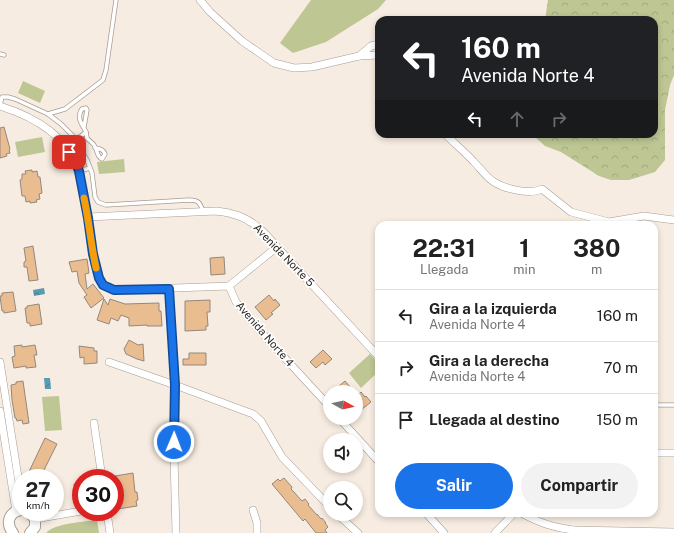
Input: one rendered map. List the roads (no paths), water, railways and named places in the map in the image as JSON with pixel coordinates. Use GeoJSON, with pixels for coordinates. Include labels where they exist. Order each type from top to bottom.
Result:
{"type":"FeatureCollection","features":[{"type":"Feature","properties":{"kind":"main road"},"geometry":{"type":"LineString","coordinates":[[8,529],[12,515]]}},
{"type":"Feature","properties":{"kind":"main road"},"geometry":{"type":"LineString","coordinates":[[30,533],[35,526],[34,521]]}},
{"type":"Feature","properties":{"kind":"street"},"geometry":{"type":"LineString","coordinates":[[200,0],[210,12],[242,41],[274,63],[294,68],[312,67],[359,56],[375,55]]}},
{"type":"Feature","properties":{"kind":"street"},"geometry":{"type":"LineString","coordinates":[[359,56],[371,46],[375,45]]}},
{"type":"Feature","properties":{"kind":"street"},"geometry":{"type":"LineString","coordinates":[[0,105],[25,115],[48,128],[64,144],[73,159],[79,171],[93,254],[99,278],[103,285],[114,290],[229,286],[278,247]]}},
{"type":"Feature","properties":{"kind":"street"},"geometry":{"type":"LineString","coordinates":[[449,138],[486,176],[494,182],[502,186],[523,191],[537,192],[542,189],[571,212],[605,221]]}},
{"type":"Feature","properties":{"kind":"street","name":"Avenida Norte 5"},"geometry":{"type":"LineString","coordinates":[[88,218],[216,211],[232,214],[252,221],[269,237],[375,353]]}},
{"type":"Feature","properties":{"kind":"street"},"geometry":{"type":"LineString","coordinates":[[615,221],[644,216],[674,220]]}},
{"type":"Feature","properties":{"kind":"street","name":"Avenida Norte 4"},"geometry":{"type":"LineString","coordinates":[[229,286],[236,302],[260,331],[323,399]]}},
{"type":"Feature","properties":{"kind":"street"},"geometry":{"type":"LineString","coordinates":[[169,289],[175,385],[174,456],[176,533]]}},
{"type":"Feature","properties":{"kind":"street"},"geometry":{"type":"LineString","coordinates":[[0,362],[17,469]]}},
{"type":"Feature","properties":{"kind":"street"},"geometry":{"type":"LineString","coordinates":[[109,362],[253,414],[261,422],[282,457],[323,500]]}},
{"type":"Feature","properties":{"kind":"street"},"geometry":{"type":"LineString","coordinates":[[0,411],[12,474]]}},
{"type":"Feature","properties":{"kind":"street"},"geometry":{"type":"LineString","coordinates":[[94,423],[101,469]]}},
{"type":"Feature","properties":{"kind":"street"},"geometry":{"type":"LineString","coordinates":[[345,425],[375,458]]}},
{"type":"Feature","properties":{"kind":"street"},"geometry":{"type":"LineString","coordinates":[[658,453],[673,453]]}},
{"type":"Feature","properties":{"kind":"street"},"geometry":{"type":"LineString","coordinates":[[253,510],[258,533]]}},
{"type":"Feature","properties":{"kind":"street"},"geometry":{"type":"LineString","coordinates":[[430,517],[444,533]]}},
{"type":"Feature","properties":{"kind":"street"},"geometry":{"type":"LineString","coordinates":[[495,533],[510,517]]}},
{"type":"Feature","properties":{"kind":"street"},"geometry":{"type":"LineString","coordinates":[[528,517],[557,528],[573,531],[674,532]]}},
{"type":"Feature","properties":{"kind":"street"},"geometry":{"type":"LineString","coordinates":[[108,521],[110,533]]}},
{"type":"Feature","properties":{"kind":"street"},"geometry":{"type":"LineString","coordinates":[[345,521],[358,533]]}},
{"type":"Feature","properties":{"kind":"lane"},"geometry":{"type":"LineString","coordinates":[[48,114],[65,109],[103,80],[106,70],[116,0]]}},
{"type":"Feature","properties":{"kind":"lane"},"geometry":{"type":"LineString","coordinates":[[0,105],[2,97],[15,99],[48,114],[61,124],[76,140],[87,160],[92,174],[95,197],[98,202],[106,205],[196,200],[200,203],[203,211]]}},
{"type":"Feature","properties":{"kind":"lane"},"geometry":{"type":"LineString","coordinates":[[84,127],[87,110],[86,108],[82,109],[79,120],[84,127],[89,141],[96,148]]}},
{"type":"Feature","properties":{"kind":"lane"},"geometry":{"type":"LineString","coordinates":[[76,140],[86,132]]}},
{"type":"Feature","properties":{"kind":"lane"},"geometry":{"type":"LineString","coordinates":[[79,171],[90,168]]}},
{"type":"Feature","properties":{"kind":"lane"},"geometry":{"type":"LineString","coordinates":[[658,405],[674,405]]}},
{"type":"Feature","properties":{"kind":"water"},"geometry":{"type":"Polygon","coordinates":[[[44,288],[45,294],[34,296],[33,290],[44,288]]]}},
{"type":"Feature","properties":{"kind":"water"},"geometry":{"type":"Polygon","coordinates":[[[44,378],[50,378],[51,389],[45,389],[44,378]]]}}]}
